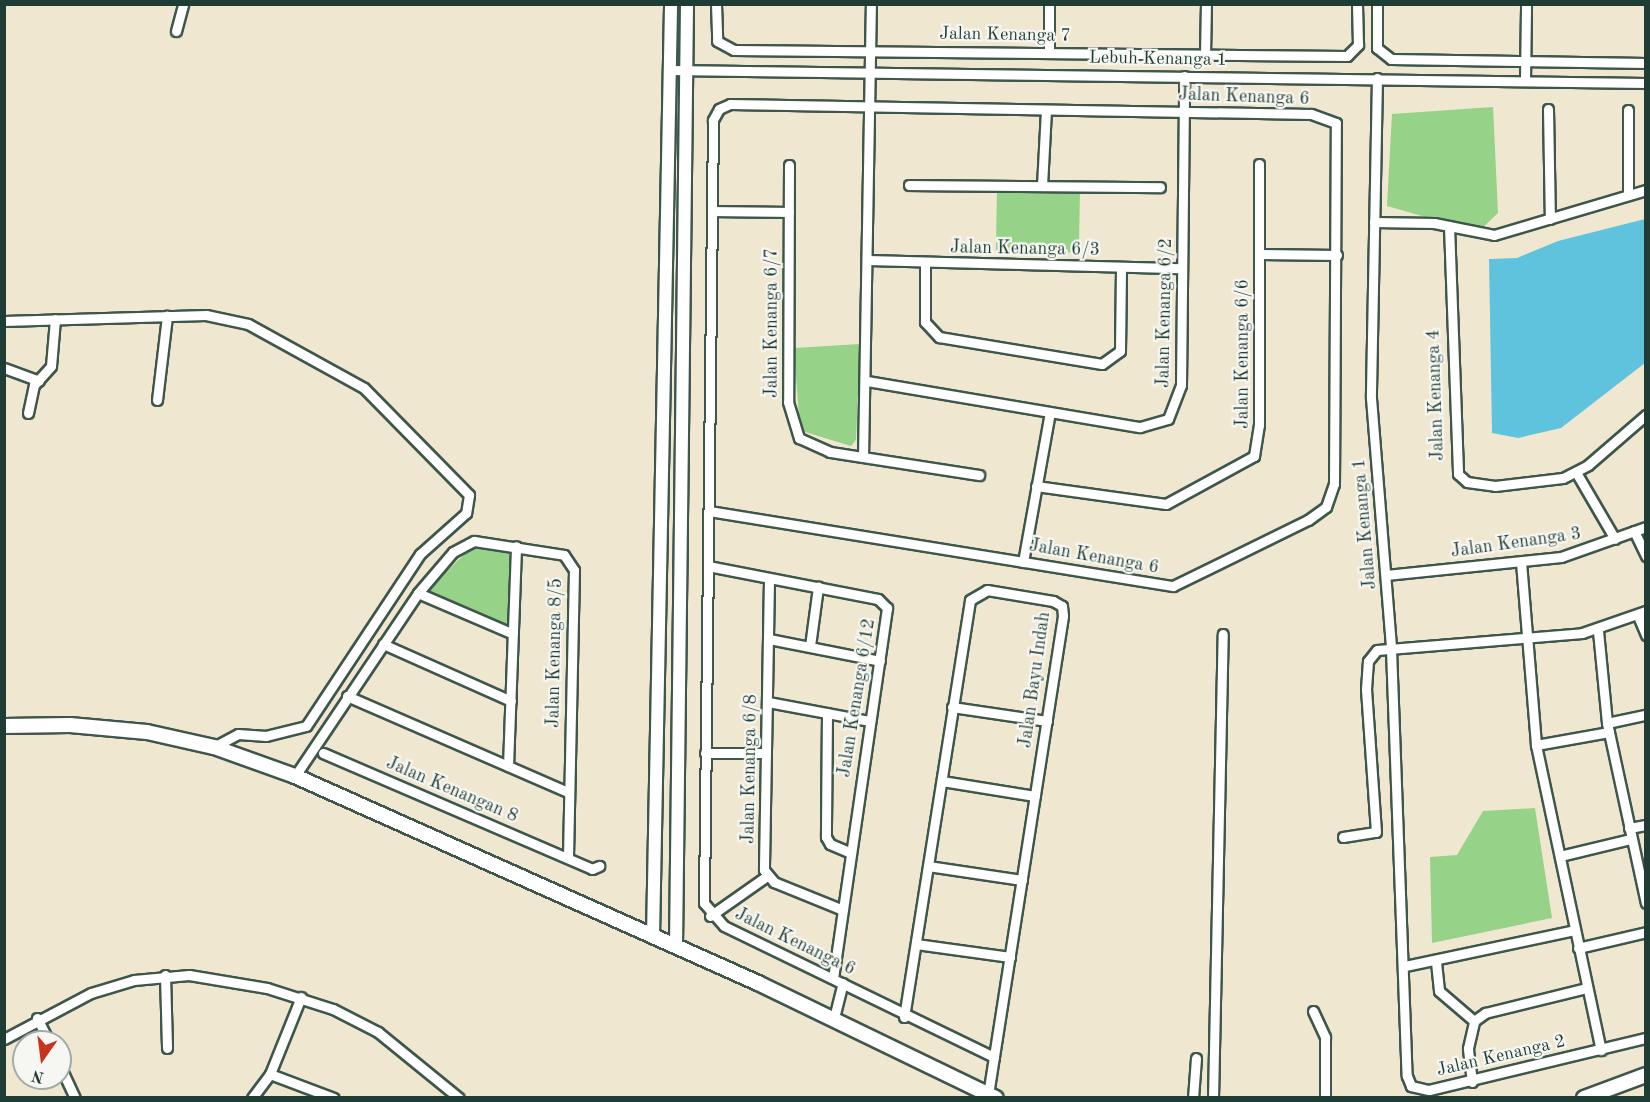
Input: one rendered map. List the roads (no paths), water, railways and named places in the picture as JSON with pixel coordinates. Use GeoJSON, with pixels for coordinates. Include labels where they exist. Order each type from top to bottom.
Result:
{"type":"FeatureCollection","features":[{"type":"Feature","properties":{"kind":"main road"},"geometry":{"type":"LineString","coordinates":[[4,726],[106,727],[214,747],[295,776],[834,1018],[992,1096]]}},
{"type":"Feature","properties":{"kind":"main road"},"geometry":{"type":"LineString","coordinates":[[1584,1098],[1646,1075]]}},
{"type":"Feature","properties":{"kind":"street"},"geometry":{"type":"LineString","coordinates":[[176,31],[183,4]]}},
{"type":"Feature","properties":{"kind":"street"},"geometry":{"type":"LineString","coordinates":[[653,936],[671,4]]}},
{"type":"Feature","properties":{"kind":"street"},"geometry":{"type":"LineString","coordinates":[[676,946],[687,4]]}},
{"type":"Feature","properties":{"kind":"street","name":"Jalan Kenanga 7"},"geometry":{"type":"LineString","coordinates":[[716,4],[717,41],[725,48],[870,48],[1347,56],[1358,45],[1357,4]]}},
{"type":"Feature","properties":{"kind":"street"},"geometry":{"type":"LineString","coordinates":[[863,457],[867,381],[871,4]]}},
{"type":"Feature","properties":{"kind":"street"},"geometry":{"type":"LineString","coordinates":[[1049,4],[1049,52]]}},
{"type":"Feature","properties":{"kind":"street"},"geometry":{"type":"LineString","coordinates":[[1205,55],[1206,4]]}},
{"type":"Feature","properties":{"kind":"street"},"geometry":{"type":"LineString","coordinates":[[1377,4],[1381,56],[1646,63]]}},
{"type":"Feature","properties":{"kind":"street"},"geometry":{"type":"LineString","coordinates":[[1525,80],[1526,4]]}},
{"type":"Feature","properties":{"kind":"street","name":"Lebuh Kenanga 1"},"geometry":{"type":"LineString","coordinates":[[670,70],[1646,83]]}},
{"type":"Feature","properties":{"kind":"street","name":"Jalan Kenanga 6/2"},"geometry":{"type":"LineString","coordinates":[[867,381],[1140,427],[1168,419],[1180,398],[1184,76]]}},
{"type":"Feature","properties":{"kind":"street","name":"Jalan Kenanga 1"},"geometry":{"type":"LineString","coordinates":[[1377,78],[1371,398],[1391,649],[1405,966]]}},
{"type":"Feature","properties":{"kind":"street","name":"Jalan Kenanga 6"},"geometry":{"type":"LineString","coordinates":[[713,211],[712,130],[719,109],[869,107],[1184,111],[1311,114],[1336,123],[1334,484],[1326,507],[1173,586],[709,511],[703,887],[710,916],[843,983],[904,1017],[994,1057]]}},
{"type":"Feature","properties":{"kind":"street"},"geometry":{"type":"LineString","coordinates":[[1548,109],[1550,219]]}},
{"type":"Feature","properties":{"kind":"street"},"geometry":{"type":"LineString","coordinates":[[1042,186],[1046,110]]}},
{"type":"Feature","properties":{"kind":"street"},"geometry":{"type":"LineString","coordinates":[[1628,110],[1628,195]]}},
{"type":"Feature","properties":{"kind":"street","name":"Jalan Kenanga 6/6"},"geometry":{"type":"LineString","coordinates":[[1036,486],[1166,504],[1254,456],[1259,443],[1259,164]]}},
{"type":"Feature","properties":{"kind":"street","name":"Jalan Kenanga 6/7"},"geometry":{"type":"LineString","coordinates":[[789,165],[791,422],[799,438],[812,447],[980,475]]}},
{"type":"Feature","properties":{"kind":"street"},"geometry":{"type":"LineString","coordinates":[[909,185],[1160,187]]}},
{"type":"Feature","properties":{"kind":"street"},"geometry":{"type":"LineString","coordinates":[[1374,222],[1449,226],[1494,235],[1646,190]]}},
{"type":"Feature","properties":{"kind":"street"},"geometry":{"type":"LineString","coordinates":[[709,511],[713,211],[789,212]]}},
{"type":"Feature","properties":{"kind":"street","name":"Jalan Kenanga 4"},"geometry":{"type":"LineString","coordinates":[[1449,226],[1458,474],[1467,482],[1495,486],[1577,474]]}},
{"type":"Feature","properties":{"kind":"street"},"geometry":{"type":"LineString","coordinates":[[1260,254],[1337,255]]}},
{"type":"Feature","properties":{"kind":"street","name":"Jalan Kenanga 6/3"},"geometry":{"type":"LineString","coordinates":[[868,260],[925,264],[1181,268]]}},
{"type":"Feature","properties":{"kind":"street"},"geometry":{"type":"LineString","coordinates":[[925,264],[925,322],[939,337],[1101,364],[1120,351],[1122,267]]}},
{"type":"Feature","properties":{"kind":"street"},"geometry":{"type":"LineString","coordinates":[[157,400],[167,316]]}},
{"type":"Feature","properties":{"kind":"street"},"geometry":{"type":"LineString","coordinates":[[4,321],[167,316],[231,317],[352,379],[469,495],[466,513],[420,554],[306,726],[266,736],[238,734],[214,747]]}},
{"type":"Feature","properties":{"kind":"street"},"geometry":{"type":"LineString","coordinates":[[27,413],[39,381],[51,366],[56,319]]}},
{"type":"Feature","properties":{"kind":"street"},"geometry":{"type":"LineString","coordinates":[[4,368],[39,381]]}},
{"type":"Feature","properties":{"kind":"street"},"geometry":{"type":"LineString","coordinates":[[1023,562],[1050,412]]}},
{"type":"Feature","properties":{"kind":"street"},"geometry":{"type":"LineString","coordinates":[[1615,539],[1577,474],[1646,415]]}},
{"type":"Feature","properties":{"kind":"street","name":"Jalan Kenanga 3"},"geometry":{"type":"LineString","coordinates":[[1386,575],[1521,562],[1576,554],[1646,527]]}},
{"type":"Feature","properties":{"kind":"street"},"geometry":{"type":"LineString","coordinates":[[1634,531],[1646,556]]}},
{"type":"Feature","properties":{"kind":"street","name":"Jalan Kenanga 8/5"},"geometry":{"type":"LineString","coordinates":[[295,776],[418,593],[464,543],[516,546],[564,555],[574,570],[568,858]]}},
{"type":"Feature","properties":{"kind":"street"},"geometry":{"type":"LineString","coordinates":[[508,766],[516,546]]}},
{"type":"Feature","properties":{"kind":"street"},"geometry":{"type":"LineString","coordinates":[[1521,562],[1525,637],[1536,745],[1601,1050]]}},
{"type":"Feature","properties":{"kind":"street","name":"Jalan Kenanga 6/12"},"geometry":{"type":"LineString","coordinates":[[708,566],[818,587],[884,603],[880,661],[833,978]]}},
{"type":"Feature","properties":{"kind":"street","name":"Jalan Kenanga 6/8"},"geometry":{"type":"LineString","coordinates":[[767,876],[766,753],[769,579]]}},
{"type":"Feature","properties":{"kind":"street"},"geometry":{"type":"LineString","coordinates":[[810,646],[818,587]]}},
{"type":"Feature","properties":{"kind":"street","name":"Jalan Bayu Indah"},"geometry":{"type":"LineString","coordinates":[[904,1017],[970,600],[987,590],[1062,606],[1047,721],[994,1057],[992,1096]]}},
{"type":"Feature","properties":{"kind":"street"},"geometry":{"type":"LineString","coordinates":[[418,593],[513,634]]}},
{"type":"Feature","properties":{"kind":"street"},"geometry":{"type":"LineString","coordinates":[[1343,837],[1376,832],[1367,669],[1377,650],[1598,631],[1642,613],[1646,635]]}},
{"type":"Feature","properties":{"kind":"street"},"geometry":{"type":"LineString","coordinates":[[1598,631],[1608,727],[1631,839],[1641,866],[1646,903]]}},
{"type":"Feature","properties":{"kind":"street"},"geometry":{"type":"LineString","coordinates":[[1213,1098],[1223,634]]}},
{"type":"Feature","properties":{"kind":"street"},"geometry":{"type":"LineString","coordinates":[[769,639],[880,661]]}},
{"type":"Feature","properties":{"kind":"street"},"geometry":{"type":"LineString","coordinates":[[383,644],[511,701]]}},
{"type":"Feature","properties":{"kind":"street"},"geometry":{"type":"LineString","coordinates":[[347,696],[568,792]]}},
{"type":"Feature","properties":{"kind":"street"},"geometry":{"type":"LineString","coordinates":[[768,702],[870,721]]}},
{"type":"Feature","properties":{"kind":"street"},"geometry":{"type":"LineString","coordinates":[[952,707],[1047,721]]}},
{"type":"Feature","properties":{"kind":"street"},"geometry":{"type":"LineString","coordinates":[[827,713],[826,837],[830,844],[851,853]]}},
{"type":"Feature","properties":{"kind":"street"},"geometry":{"type":"LineString","coordinates":[[1536,745],[1646,715]]}},
{"type":"Feature","properties":{"kind":"street","name":"Jalan Kenangan 8"},"geometry":{"type":"LineString","coordinates":[[323,753],[592,869],[599,866]]}},
{"type":"Feature","properties":{"kind":"street"},"geometry":{"type":"LineString","coordinates":[[705,753],[766,753]]}},
{"type":"Feature","properties":{"kind":"street"},"geometry":{"type":"LineString","coordinates":[[942,782],[1035,796]]}},
{"type":"Feature","properties":{"kind":"street"},"geometry":{"type":"LineString","coordinates":[[1629,828],[1646,825]]}},
{"type":"Feature","properties":{"kind":"street"},"geometry":{"type":"LineString","coordinates":[[1560,856],[1631,839]]}},
{"type":"Feature","properties":{"kind":"street"},"geometry":{"type":"LineString","coordinates":[[928,866],[1022,880]]}},
{"type":"Feature","properties":{"kind":"street"},"geometry":{"type":"LineString","coordinates":[[710,916],[767,876],[843,910]]}},
{"type":"Feature","properties":{"kind":"street"},"geometry":{"type":"LineString","coordinates":[[1405,966],[1436,962],[1574,930]]}},
{"type":"Feature","properties":{"kind":"street"},"geometry":{"type":"LineString","coordinates":[[1578,948],[1646,932]]}},
{"type":"Feature","properties":{"kind":"street"},"geometry":{"type":"LineString","coordinates":[[916,944],[1010,957]]}},
{"type":"Feature","properties":{"kind":"street"},"geometry":{"type":"LineString","coordinates":[[1436,962],[1439,992],[1474,1021]]}},
{"type":"Feature","properties":{"kind":"street","name":"Jalan Kenanga 2"},"geometry":{"type":"LineString","coordinates":[[1405,966],[1411,1086],[1429,1090],[1472,1082],[1646,1038]]}},
{"type":"Feature","properties":{"kind":"street"},"geometry":{"type":"LineString","coordinates":[[165,975],[167,1048]]}},
{"type":"Feature","properties":{"kind":"street"},"geometry":{"type":"LineString","coordinates":[[4,1039],[37,1018],[92,993],[165,975],[223,979],[301,997],[378,1032],[459,1098]]}},
{"type":"Feature","properties":{"kind":"street"},"geometry":{"type":"LineString","coordinates":[[834,1018],[843,983]]}},
{"type":"Feature","properties":{"kind":"street"},"geometry":{"type":"LineString","coordinates":[[1472,1082],[1468,1048],[1474,1021],[1485,1013],[1586,988]]}},
{"type":"Feature","properties":{"kind":"street"},"geometry":{"type":"LineString","coordinates":[[252,1098],[270,1074],[301,997]]}},
{"type":"Feature","properties":{"kind":"street"},"geometry":{"type":"LineString","coordinates":[[1313,1011],[1325,1037],[1325,1098]]}},
{"type":"Feature","properties":{"kind":"street"},"geometry":{"type":"LineString","coordinates":[[37,1018],[43,1030]]}},
{"type":"Feature","properties":{"kind":"street"},"geometry":{"type":"LineString","coordinates":[[1192,1098],[1196,1058]]}},
{"type":"Feature","properties":{"kind":"street"},"geometry":{"type":"LineString","coordinates":[[270,1074],[334,1098]]}},
{"type":"Feature","properties":{"kind":"water"},"geometry":{"type":"Polygon","coordinates":[[[1645,219],[1645,363],[1561,428],[1518,438],[1492,433],[1489,259],[1517,258],[1558,241],[1645,219]]]}}]}
